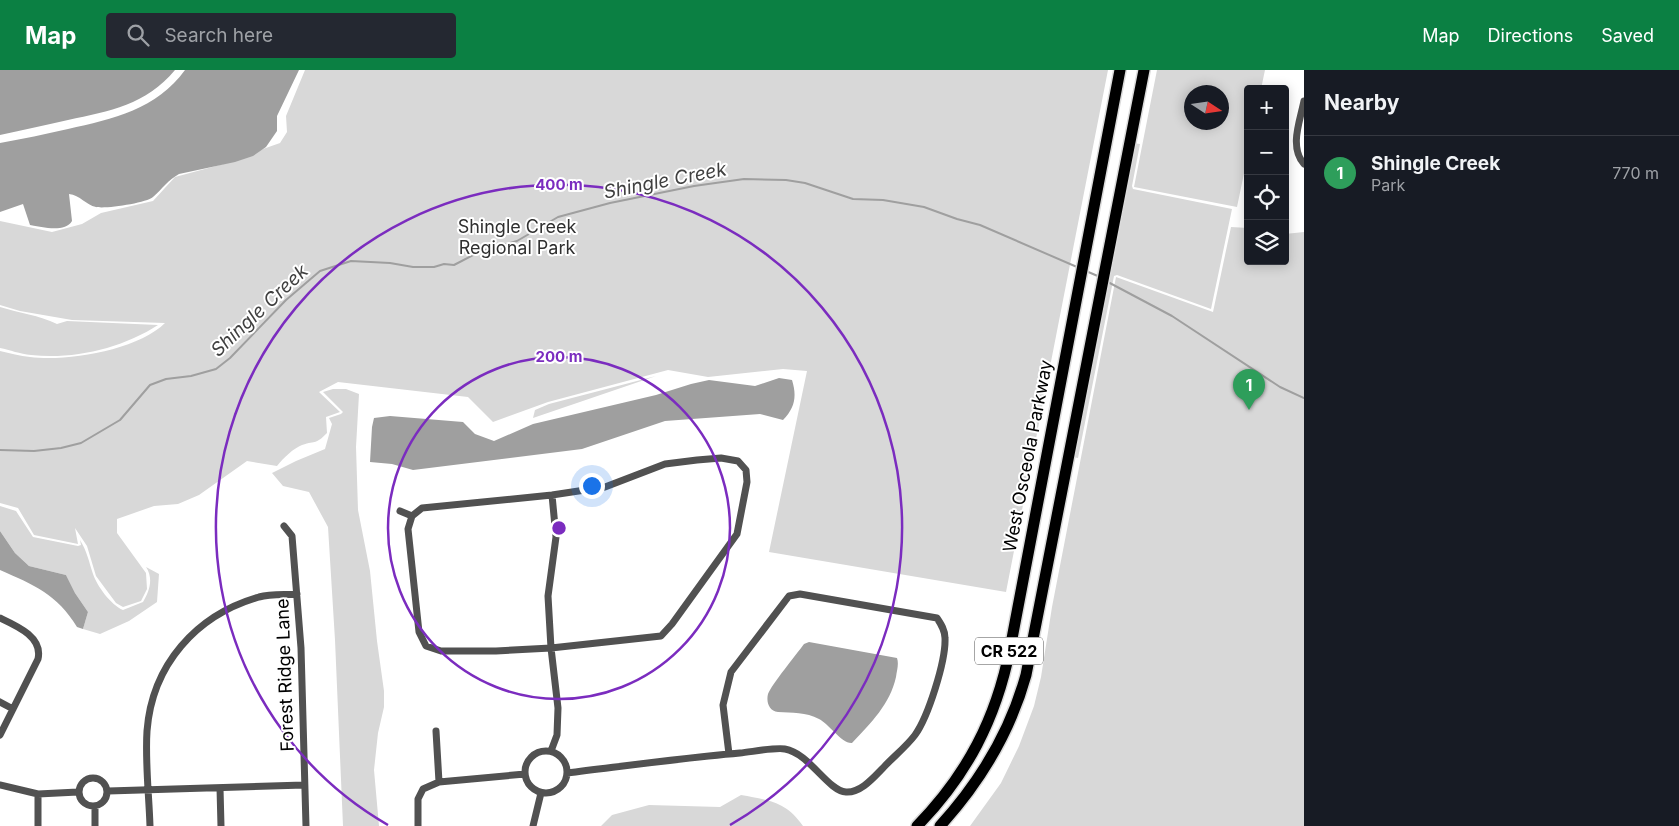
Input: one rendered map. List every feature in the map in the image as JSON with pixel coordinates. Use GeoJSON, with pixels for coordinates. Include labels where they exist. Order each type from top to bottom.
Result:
{"type":"FeatureCollection","features":[{"type":"Feature","properties":{"kind":"main road","name":"West Osceola Parkway"},"geometry":{"type":"LineString","coordinates":[[917,826],[944,797],[972,756],[994,710],[1006,669],[1120,70]]}},
{"type":"Feature","properties":{"kind":"main road","name":"CR 522"},"geometry":{"type":"LineString","coordinates":[[940,826],[972,788],[985,769],[1018,704],[1026,675],[1144,70]]}},
{"type":"Feature","properties":{"kind":"street"},"geometry":{"type":"LineString","coordinates":[[1304,101],[1296,146],[1304,164]]}},
{"type":"Feature","properties":{"kind":"street"},"geometry":{"type":"LineString","coordinates":[[721,458],[738,461],[746,470],[747,482],[737,534],[672,624],[661,636],[551,648],[496,651],[442,651],[426,646],[419,632],[408,529],[412,516],[422,508],[552,495],[605,487],[665,464],[721,458]]}},
{"type":"Feature","properties":{"kind":"street"},"geometry":{"type":"LineString","coordinates":[[551,751],[557,735],[558,708],[551,648],[548,596],[556,536],[552,495]]}},
{"type":"Feature","properties":{"kind":"street"},"geometry":{"type":"LineString","coordinates":[[400,511],[412,516]]}},
{"type":"Feature","properties":{"kind":"street","name":"Forest Ridge Lane"},"geometry":{"type":"LineString","coordinates":[[284,526],[292,536],[301,648],[306,826]]}},
{"type":"Feature","properties":{"kind":"street"},"geometry":{"type":"LineString","coordinates":[[150,826],[147,731],[152,701],[166,665],[179,647],[203,624],[230,608],[260,597],[297,594]]}},
{"type":"Feature","properties":{"kind":"street"},"geometry":{"type":"LineString","coordinates":[[567,773],[785,748],[813,765],[835,788],[846,792],[857,789],[869,782],[915,734],[930,703],[940,674],[945,639],[943,628],[936,618],[800,594],[789,596],[731,672],[723,704],[729,754]]}},
{"type":"Feature","properties":{"kind":"street"},"geometry":{"type":"LineString","coordinates":[[0,618],[25,631],[35,641],[40,652],[0,735]]}},
{"type":"Feature","properties":{"kind":"street"},"geometry":{"type":"LineString","coordinates":[[0,702],[14,708]]}},
{"type":"Feature","properties":{"kind":"street"},"geometry":{"type":"LineString","coordinates":[[436,732],[439,782]]}},
{"type":"Feature","properties":{"kind":"street"},"geometry":{"type":"LineString","coordinates":[[545,750],[558,754],[563,759],[567,773],[563,786],[549,793],[540,793],[529,785],[525,774],[526,764],[534,754],[545,750]]}},
{"type":"Feature","properties":{"kind":"street"},"geometry":{"type":"LineString","coordinates":[[418,826],[418,799],[423,789],[439,782],[525,774]]}},
{"type":"Feature","properties":{"kind":"street"},"geometry":{"type":"LineString","coordinates":[[93,777],[101,780],[106,785],[108,791],[107,797],[103,802],[95,806],[88,806],[84,803],[78,792],[86,778],[93,777]]}},
{"type":"Feature","properties":{"kind":"street"},"geometry":{"type":"LineString","coordinates":[[0,784],[38,794],[78,792]]}},
{"type":"Feature","properties":{"kind":"street"},"geometry":{"type":"LineString","coordinates":[[108,791],[304,786]]}},
{"type":"Feature","properties":{"kind":"street"},"geometry":{"type":"LineString","coordinates":[[220,788],[221,826]]}},
{"type":"Feature","properties":{"kind":"street"},"geometry":{"type":"LineString","coordinates":[[533,826],[540,793]]}},
{"type":"Feature","properties":{"kind":"street"},"geometry":{"type":"LineString","coordinates":[[38,794],[38,826]]}},
{"type":"Feature","properties":{"kind":"street"},"geometry":{"type":"LineString","coordinates":[[95,806],[95,826]]}},
{"type":"Feature","properties":{"kind":"green space","name":"Shingle Creek Regional Park"},"geometry":{"type":"Polygon","coordinates":[[[305,70],[1108,70],[1006,592],[769,552],[807,371],[783,369],[708,377],[668,370],[548,402],[493,422],[468,397],[338,382],[319,392],[340,412],[326,417],[327,433],[318,441],[296,448],[277,466],[247,461],[199,495],[178,504],[154,506],[117,519],[117,533],[146,573],[147,589],[141,601],[123,607],[116,603],[96,576],[87,546],[75,528],[78,544],[34,535],[18,508],[0,503],[0,351],[26,357],[63,358],[82,356],[120,347],[138,340],[165,323],[72,320],[20,311],[0,305],[0,221],[52,232],[82,224],[101,213],[153,201],[175,177],[242,159],[280,143],[287,132],[286,116],[305,70]]]}},
{"type":"Feature","properties":{"kind":"green space"},"geometry":{"type":"Polygon","coordinates":[[[1157,70],[1265,70],[1262,85],[1244,85],[1244,173],[1237,207],[1134,187],[1157,70]]]}},
{"type":"Feature","properties":{"kind":"green space"},"geometry":{"type":"Polygon","coordinates":[[[1133,143],[1140,144],[1133,189],[1232,209],[1211,309],[1117,275],[1114,276],[1078,458],[1073,457],[1133,143]]]}},
{"type":"Feature","properties":{"kind":"green space"},"geometry":{"type":"Polygon","coordinates":[[[1231,227],[1244,228],[1244,265],[1289,265],[1289,234],[1304,232],[1304,826],[970,826],[1001,783],[1019,746],[1034,706],[1116,277],[1213,312],[1231,227]]]}},
{"type":"Feature","properties":{"kind":"green space"},"geometry":{"type":"Polygon","coordinates":[[[0,307],[36,316],[57,324],[67,321],[158,325],[114,346],[64,356],[31,355],[0,348],[0,307]]]}},
{"type":"Feature","properties":{"kind":"green space"},"geometry":{"type":"Polygon","coordinates":[[[656,376],[533,418],[535,410],[549,404],[656,376]]]}},
{"type":"Feature","properties":{"kind":"green space"},"geometry":{"type":"Polygon","coordinates":[[[333,389],[346,389],[359,394],[356,447],[358,510],[370,571],[384,691],[384,707],[378,733],[374,770],[379,826],[343,826],[328,527],[309,492],[283,486],[272,473],[325,449],[332,424],[329,418],[343,412],[323,392],[333,389]]]}},
{"type":"Feature","properties":{"kind":"green space"},"geometry":{"type":"Polygon","coordinates":[[[0,506],[16,511],[33,537],[78,546],[81,545],[80,540],[98,584],[109,600],[118,608],[123,610],[143,602],[149,590],[150,581],[146,567],[159,574],[157,602],[129,621],[100,634],[83,629],[88,612],[66,575],[29,566],[15,553],[0,531],[0,506]]]}},
{"type":"Feature","properties":{"kind":"green space"},"geometry":{"type":"Polygon","coordinates":[[[741,795],[776,803],[790,811],[803,826],[601,826],[612,815],[649,805],[720,807],[741,795]]]}},
{"type":"Feature","properties":{"kind":"shaded area"},"geometry":{"type":"Polygon","coordinates":[[[0,70],[175,70],[152,91],[126,105],[0,135],[0,70]]]}},
{"type":"Feature","properties":{"kind":"shaded area"},"geometry":{"type":"Polygon","coordinates":[[[185,70],[299,70],[277,116],[277,131],[266,147],[253,156],[235,162],[179,174],[153,197],[126,205],[96,207],[69,194],[72,221],[64,227],[47,228],[30,225],[23,204],[0,212],[0,143],[85,125],[133,110],[161,94],[185,70]]]}},
{"type":"Feature","properties":{"kind":"shaded area"},"geometry":{"type":"Polygon","coordinates":[[[779,378],[792,380],[795,397],[790,411],[783,420],[760,414],[665,421],[582,449],[413,470],[392,464],[370,462],[374,418],[390,416],[463,422],[475,434],[494,441],[533,424],[656,395],[709,380],[755,386],[779,378]]]}},
{"type":"Feature","properties":{"kind":"shaded area"},"geometry":{"type":"Polygon","coordinates":[[[0,531],[15,553],[29,566],[66,575],[88,612],[83,629],[77,627],[53,598],[34,586],[0,570],[0,531]]]}},
{"type":"Feature","properties":{"kind":"shaded area"},"geometry":{"type":"Polygon","coordinates":[[[809,642],[897,658],[896,677],[889,696],[873,720],[852,743],[844,740],[823,722],[814,717],[799,713],[778,712],[772,710],[769,706],[767,697],[770,689],[804,644],[809,642]]]}},
{"type":"Feature","properties":{"kind":"waterway","name":"Shingle Creek"},"geometry":{"type":"LineString","coordinates":[[0,450],[34,451],[61,448],[81,443],[120,420],[150,385],[166,379],[191,376],[216,369],[230,358],[286,300],[320,271],[351,261],[390,263],[413,267],[454,265],[479,252],[517,241],[558,217],[610,203],[694,186],[744,179],[786,180],[805,183],[853,199],[883,200],[924,207],[980,225],[1077,267]]}},
{"type":"Feature","properties":{"kind":"waterway","name":"Shingle Creek"},"geometry":{"type":"LineString","coordinates":[[1086,271],[1100,277]]}},
{"type":"Feature","properties":{"kind":"waterway","name":"Shingle Creek"},"geometry":{"type":"LineString","coordinates":[[1106,281],[1172,316],[1280,387],[1304,398]]}},
{"type":"Feature","properties":{"kind":"place","name":"Shingle Creek"},"geometry":{"type":"Point","coordinates":[1249,410]}}]}
